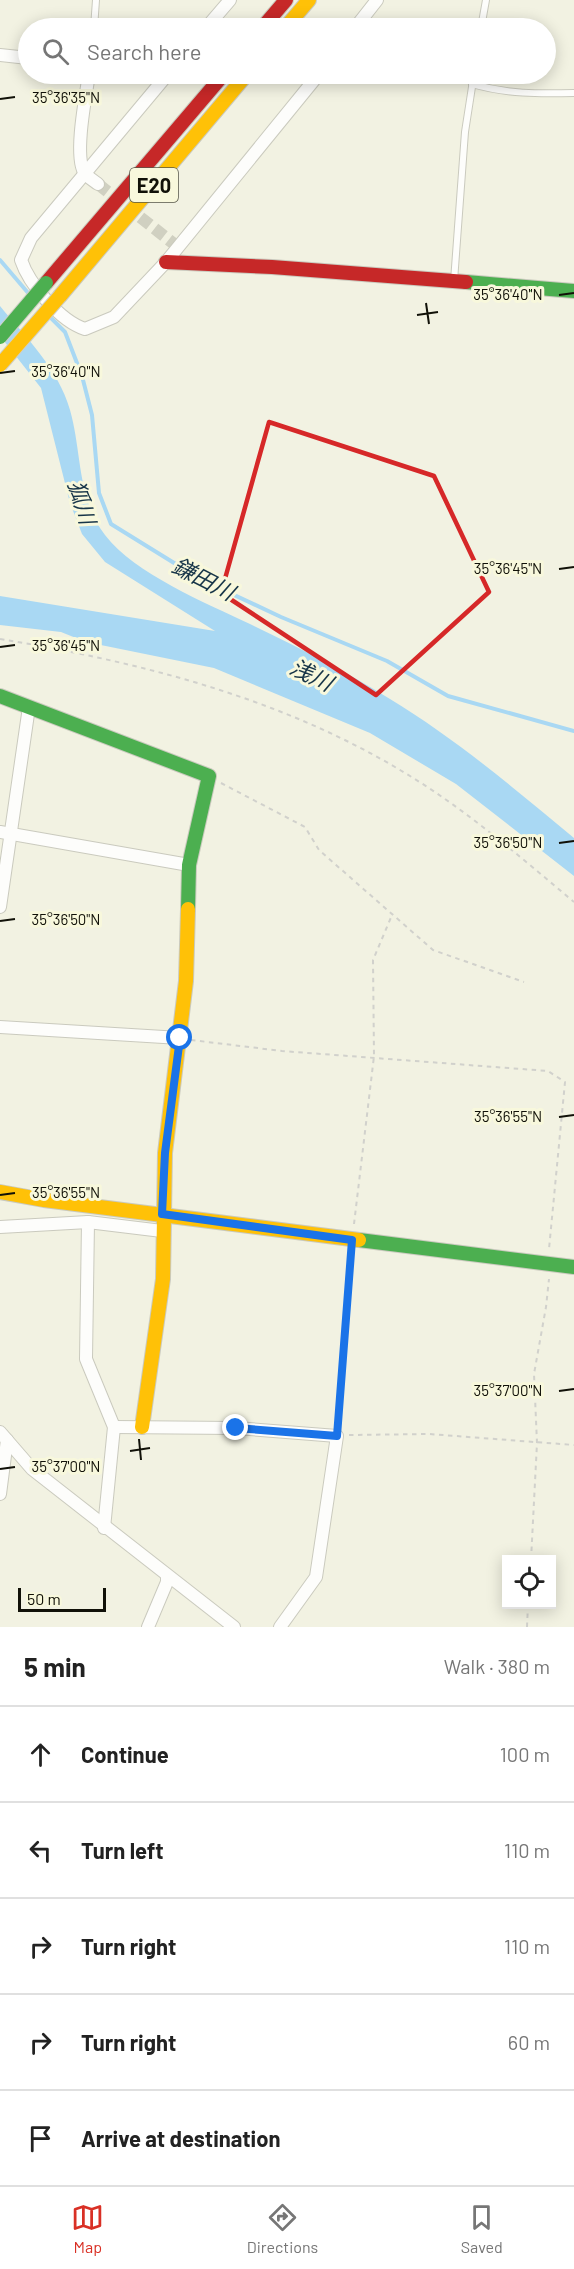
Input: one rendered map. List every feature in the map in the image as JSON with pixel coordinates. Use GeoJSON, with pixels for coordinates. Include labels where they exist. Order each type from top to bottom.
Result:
{"type":"FeatureCollection","features":[{"type":"Feature","properties":{"kind":"main road"},"geometry":{"type":"LineString","coordinates":[[271,18],[286,0]]}},
{"type":"Feature","properties":{"kind":"main road"},"geometry":{"type":"LineString","coordinates":[[294,18],[309,0]]}},
{"type":"Feature","properties":{"kind":"main road","name":"E20"},"geometry":{"type":"LineString","coordinates":[[0,337],[216,84]]}},
{"type":"Feature","properties":{"kind":"main road","name":"E20"},"geometry":{"type":"LineString","coordinates":[[0,365],[239,84]]}},
{"type":"Feature","properties":{"kind":"main road"},"geometry":{"type":"LineString","coordinates":[[166,262],[574,291]]}},
{"type":"Feature","properties":{"kind":"main road"},"geometry":{"type":"LineString","coordinates":[[0,696],[209,776],[189,865],[186,981],[165,1153],[162,1214],[163,1279],[142,1427]]}},
{"type":"Feature","properties":{"kind":"main road"},"geometry":{"type":"LineString","coordinates":[[0,1192],[352,1240],[574,1267]]}},
{"type":"Feature","properties":{"kind":"street"},"geometry":{"type":"LineString","coordinates":[[215,18],[230,0]]}},
{"type":"Feature","properties":{"kind":"street"},"geometry":{"type":"LineString","coordinates":[[363,18],[377,0]]}},
{"type":"Feature","properties":{"kind":"street"},"geometry":{"type":"LineString","coordinates":[[0,56],[18,57]]}},
{"type":"Feature","properties":{"kind":"street"},"geometry":{"type":"LineString","coordinates":[[88,84],[80,134],[84,172],[98,184]]}},
{"type":"Feature","properties":{"kind":"street"},"geometry":{"type":"LineString","coordinates":[[159,84],[31,238],[21,260],[27,278],[72,325],[85,329],[114,317],[166,262],[311,84]]}},
{"type":"Feature","properties":{"kind":"street"},"geometry":{"type":"LineString","coordinates":[[0,907],[6,832],[29,707]]}},
{"type":"Feature","properties":{"kind":"street"},"geometry":{"type":"LineString","coordinates":[[6,832],[189,865]]}},
{"type":"Feature","properties":{"kind":"street"},"geometry":{"type":"LineString","coordinates":[[0,1027],[180,1038]]}},
{"type":"Feature","properties":{"kind":"street"},"geometry":{"type":"LineString","coordinates":[[87,1222],[86,1359],[114,1427],[104,1528]]}},
{"type":"Feature","properties":{"kind":"street"},"geometry":{"type":"LineString","coordinates":[[0,1227],[87,1222],[162,1231]]}},
{"type":"Feature","properties":{"kind":"street"},"geometry":{"type":"LineString","coordinates":[[114,1427],[236,1428],[337,1436],[316,1577],[280,1627]]}},
{"type":"Feature","properties":{"kind":"street"},"geometry":{"type":"LineString","coordinates":[[4,1436],[32,1469],[104,1528],[234,1627]]}},
{"type":"Feature","properties":{"kind":"street"},"geometry":{"type":"LineString","coordinates":[[0,1494],[4,1436]]}},
{"type":"Feature","properties":{"kind":"street"},"geometry":{"type":"LineString","coordinates":[[148,1627],[167,1582],[167,1576]]}},
{"type":"Feature","properties":{"kind":"lane"},"geometry":{"type":"LineString","coordinates":[[95,18],[96,0]]}},
{"type":"Feature","properties":{"kind":"lane"},"geometry":{"type":"LineString","coordinates":[[483,18],[486,0]]}},
{"type":"Feature","properties":{"kind":"lane"},"geometry":{"type":"LineString","coordinates":[[454,281],[465,132],[472,84],[501,92],[574,93]]}},
{"type":"Feature","properties":{"kind":"path"},"geometry":{"type":"LineString","coordinates":[[0,639],[97,655],[140,666],[230,692],[322,731],[399,769],[466,813],[574,902]]}},
{"type":"Feature","properties":{"kind":"path"},"geometry":{"type":"LineString","coordinates":[[209,776],[304,827],[319,850],[433,950],[524,982]]}},
{"type":"Feature","properties":{"kind":"path"},"geometry":{"type":"LineString","coordinates":[[392,915],[373,960],[374,1056],[352,1240],[337,1436],[429,1434],[574,1445]]}},
{"type":"Feature","properties":{"kind":"path"},"geometry":{"type":"LineString","coordinates":[[180,1038],[217,1045],[548,1071],[565,1082],[546,1307],[534,1374],[537,1443],[531,1555]]}},
{"type":"Feature","properties":{"kind":"path"},"geometry":{"type":"LineString","coordinates":[[527,1627],[528,1609]]}},
{"type":"Feature","properties":{"kind":"highlighted area"},"geometry":{"type":"Polygon","coordinates":[[[269,422],[434,476],[489,592],[376,695],[221,593],[269,422]]]}},
{"type":"Feature","properties":{"kind":"water"},"geometry":{"type":"Polygon","coordinates":[[[0,306],[50,367],[65,395],[74,426],[89,506],[105,535],[118,549],[152,575],[339,669],[438,731],[485,765],[574,838],[574,876],[456,784],[370,733],[214,668],[86,642],[61,632],[0,625],[0,596],[215,631],[105,562],[82,534],[70,503],[41,388],[0,336],[0,306]]]}},
{"type":"Feature","properties":{"kind":"waterway","name":"鎌田川"},"geometry":{"type":"LineString","coordinates":[[0,260],[29,294]]}},
{"type":"Feature","properties":{"kind":"waterway","name":"鎌田川"},"geometry":{"type":"LineString","coordinates":[[50,317],[65,332],[82,376],[92,415],[99,493],[111,524],[200,579],[281,617],[387,661],[448,696],[574,731]]}},
{"type":"Feature","properties":{"kind":"tunnel"},"geometry":{"type":"LineString","coordinates":[[98,184],[178,247]]}},
{"type":"Feature","properties":{"kind":"traffic: fast"},"geometry":{"type":"LineString","coordinates":[[466,282],[574,291]]}},
{"type":"Feature","properties":{"kind":"traffic: fast"},"geometry":{"type":"LineString","coordinates":[[0,337],[46,283]]}},
{"type":"Feature","properties":{"kind":"traffic: fast"},"geometry":{"type":"LineString","coordinates":[[0,696],[209,776],[189,865],[188,909]]}},
{"type":"Feature","properties":{"kind":"traffic: fast"},"geometry":{"type":"LineString","coordinates":[[359,1240],[574,1267]]}},
{"type":"Feature","properties":{"kind":"traffic: slow"},"geometry":{"type":"LineString","coordinates":[[294,18],[309,0]]}},
{"type":"Feature","properties":{"kind":"traffic: slow"},"geometry":{"type":"LineString","coordinates":[[60,296],[239,84]]}},
{"type":"Feature","properties":{"kind":"traffic: slow"},"geometry":{"type":"LineString","coordinates":[[0,365],[60,296]]}},
{"type":"Feature","properties":{"kind":"traffic: slow"},"geometry":{"type":"LineString","coordinates":[[142,1427],[163,1279],[165,1153],[186,981],[188,909]]}},
{"type":"Feature","properties":{"kind":"traffic: slow"},"geometry":{"type":"LineString","coordinates":[[0,1192],[44,1200],[359,1240]]}},
{"type":"Feature","properties":{"kind":"traffic: jam"},"geometry":{"type":"LineString","coordinates":[[271,18],[286,0]]}},
{"type":"Feature","properties":{"kind":"traffic: jam"},"geometry":{"type":"LineString","coordinates":[[46,283],[215,84]]}},
{"type":"Feature","properties":{"kind":"traffic: jam"},"geometry":{"type":"LineString","coordinates":[[166,262],[272,267],[466,282]]}},
{"type":"Feature","properties":{"kind":"route"},"geometry":{"type":"LineString","coordinates":[[180,1038],[165,1153],[162,1214],[352,1240],[337,1436],[236,1428]]}},
{"type":"Feature","properties":{"kind":"water label","name":"狐川"},"geometry":{"type":"Point","coordinates":[83,502]}},
{"type":"Feature","properties":{"kind":"water label","name":"浅川"},"geometry":{"type":"Point","coordinates":[312,674]}}]}
